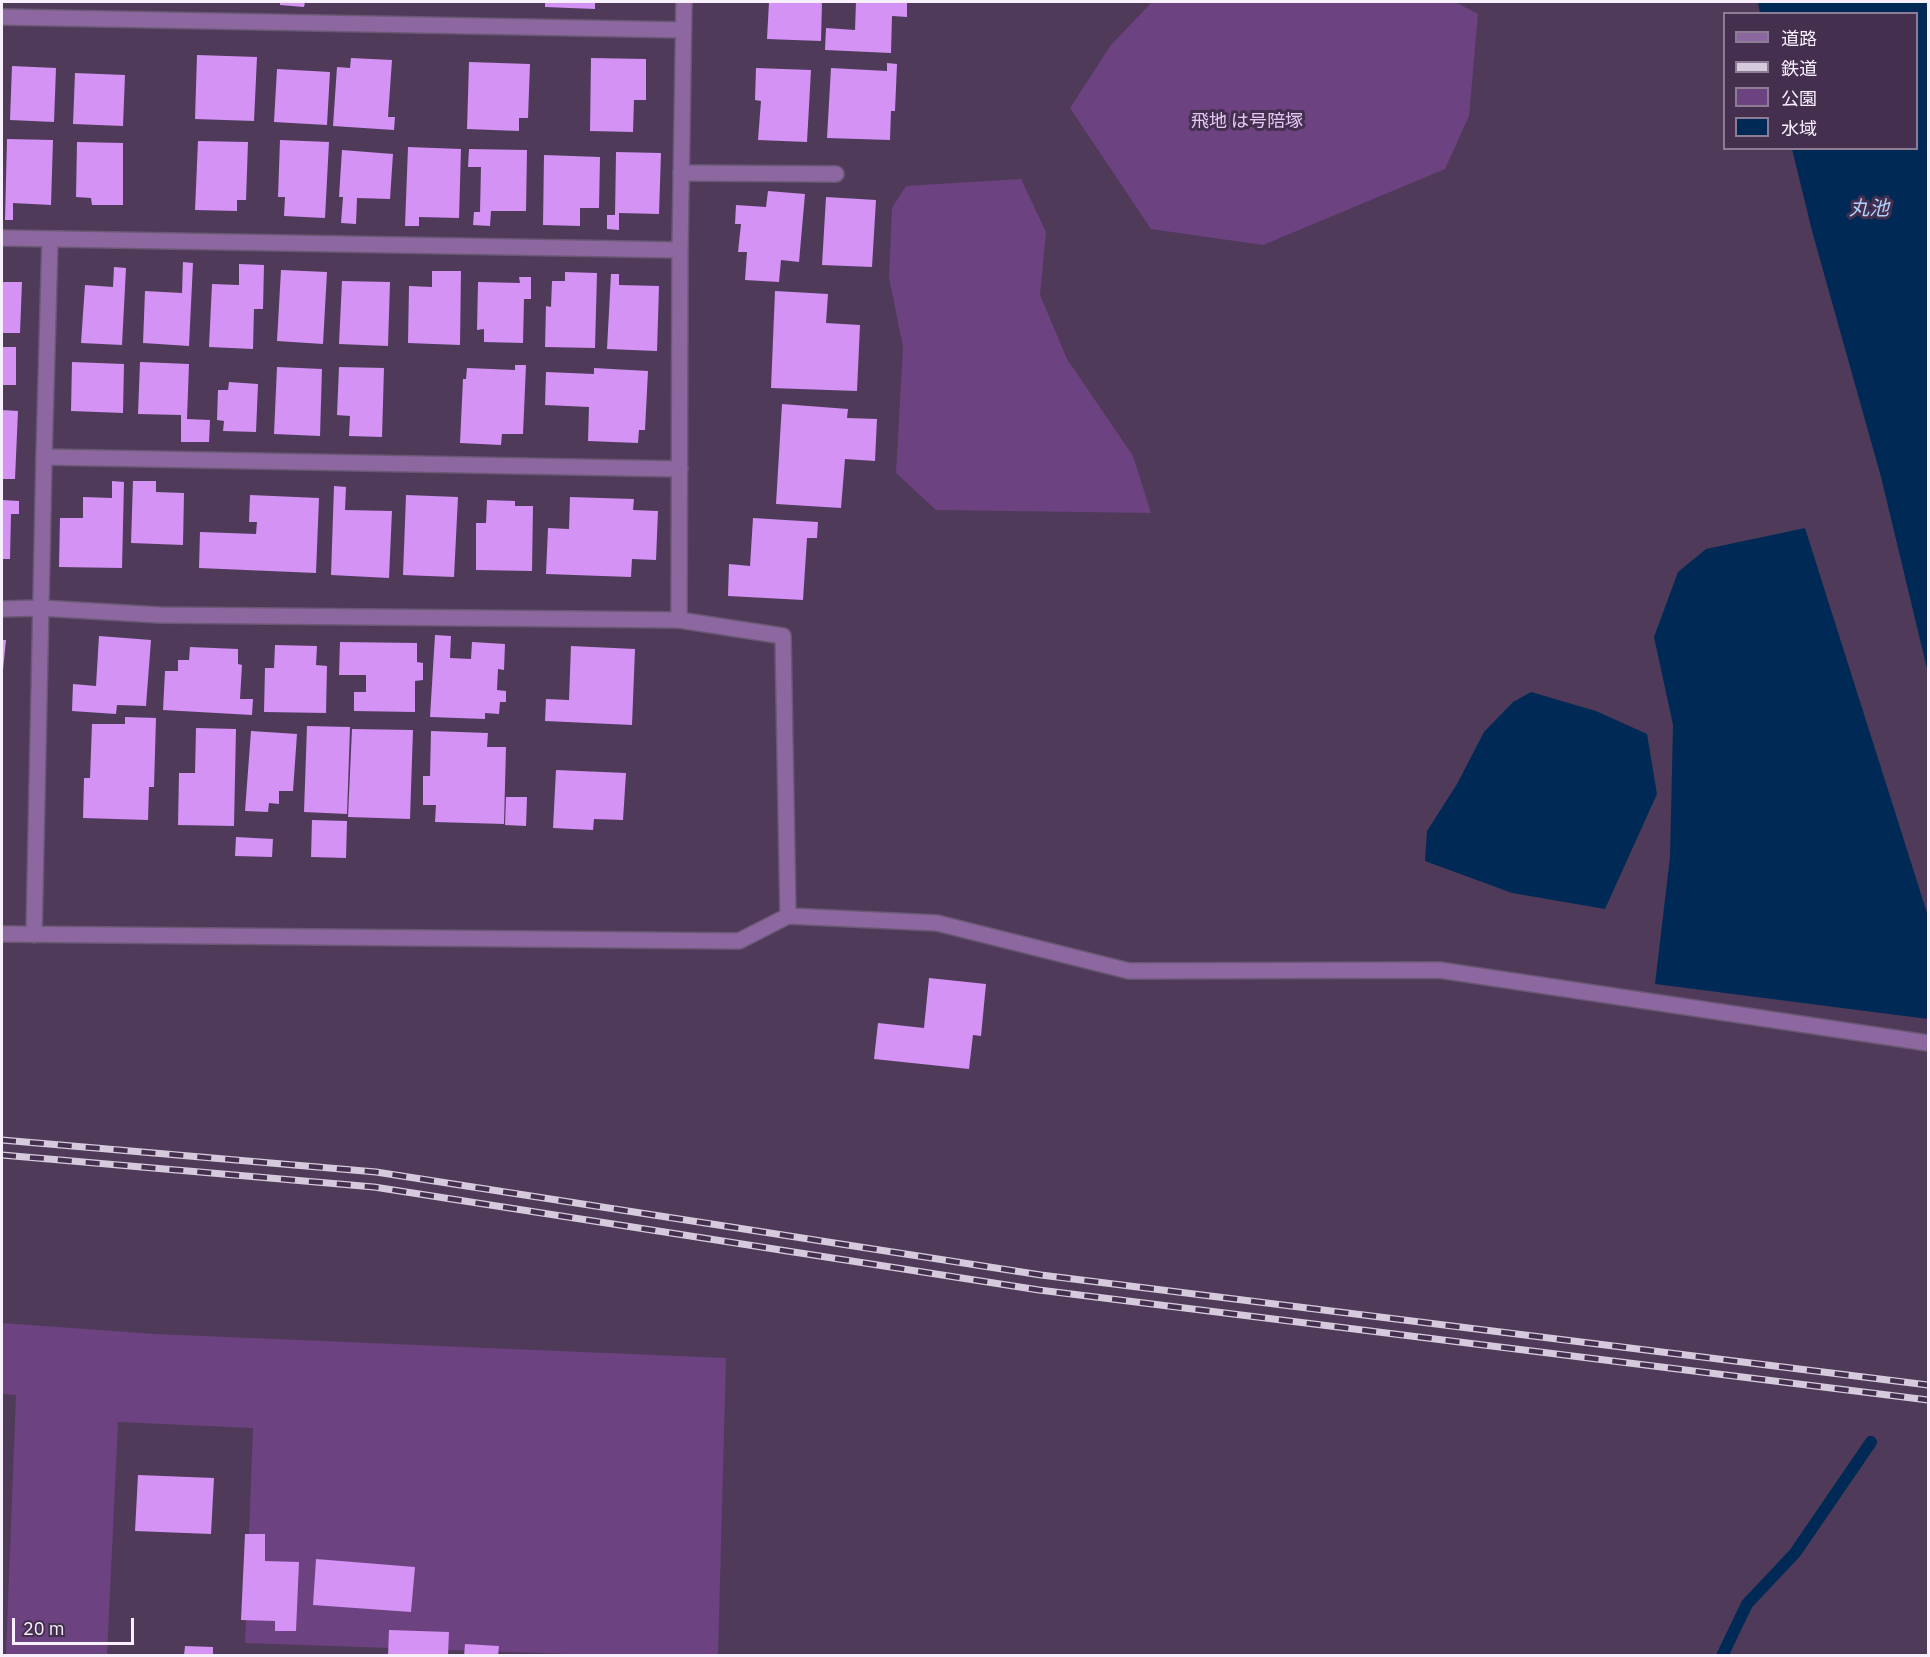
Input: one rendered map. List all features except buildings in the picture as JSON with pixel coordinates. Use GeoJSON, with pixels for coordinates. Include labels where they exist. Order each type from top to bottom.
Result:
{"type":"FeatureCollection","features":[{"type":"Feature","properties":{"kind":"street"},"geometry":{"type":"LineString","coordinates":[[679,620],[680,250],[684,2]]}},
{"type":"Feature","properties":{"kind":"street"},"geometry":{"type":"LineString","coordinates":[[2,17],[683,30]]}},
{"type":"Feature","properties":{"kind":"street"},"geometry":{"type":"LineString","coordinates":[[681,173],[836,174]]}},
{"type":"Feature","properties":{"kind":"street"},"geometry":{"type":"LineString","coordinates":[[2,238],[680,250]]}},
{"type":"Feature","properties":{"kind":"street"},"geometry":{"type":"LineString","coordinates":[[34,935],[50,239]]}},
{"type":"Feature","properties":{"kind":"street"},"geometry":{"type":"LineString","coordinates":[[44,457],[680,470]]}},
{"type":"Feature","properties":{"kind":"street"},"geometry":{"type":"LineString","coordinates":[[2,609],[40,608],[160,615],[679,620],[783,636],[788,916]]}},
{"type":"Feature","properties":{"kind":"street"},"geometry":{"type":"LineString","coordinates":[[2,934],[739,941],[788,916],[937,923],[1129,971],[1439,970],[1929,1043]]}},
{"type":"Feature","properties":{"kind":"green space","name":"飛地 は号陪塚"},"geometry":{"type":"Polygon","coordinates":[[[1152,2],[1455,2],[1478,14],[1469,116],[1445,169],[1263,245],[1151,229],[1070,108],[1111,45],[1152,2]]]}},
{"type":"Feature","properties":{"kind":"green space"},"geometry":{"type":"Polygon","coordinates":[[[1021,179],[1046,232],[1040,295],[1067,359],[1133,456],[1151,513],[936,510],[896,473],[903,347],[889,277],[892,208],[906,186],[1021,179]]]}},
{"type":"Feature","properties":{"kind":"green space"},"geometry":{"type":"Polygon","coordinates":[[[2,1323],[155,1334],[726,1358],[718,1655],[627,1656],[245,1643],[253,1428],[118,1422],[107,1655],[6,1655],[16,1395],[2,1394],[2,1323]]]}},
{"type":"Feature","properties":{"kind":"water","name":"丸池"},"geometry":{"type":"Polygon","coordinates":[[[1758,2],[1928,2],[1928,673],[1881,477],[1812,231],[1792,150],[1918,150],[1918,12],[1760,12],[1758,2]]]}},
{"type":"Feature","properties":{"kind":"water"},"geometry":{"type":"Polygon","coordinates":[[[1805,528],[1928,916],[1928,1019],[1655,984],[1670,857],[1673,725],[1654,637],[1678,572],[1706,549],[1805,528]]]}},
{"type":"Feature","properties":{"kind":"water"},"geometry":{"type":"Polygon","coordinates":[[[1531,692],[1596,711],[1647,734],[1657,794],[1605,909],[1512,893],[1425,861],[1427,831],[1457,784],[1484,732],[1513,702],[1531,692]]]}},
{"type":"Feature","properties":{"kind":"waterway"},"geometry":{"type":"LineString","coordinates":[[1722,1656],[1747,1604],[1795,1553],[1871,1442]]}},
{"type":"Feature","properties":{"kind":"railway"},"geometry":{"type":"LineString","coordinates":[[2,1140],[376,1172],[1041,1275],[1928,1385]]}},
{"type":"Feature","properties":{"kind":"railway"},"geometry":{"type":"LineString","coordinates":[[2,1155],[374,1187],[1039,1290],[1928,1400]]}}]}
